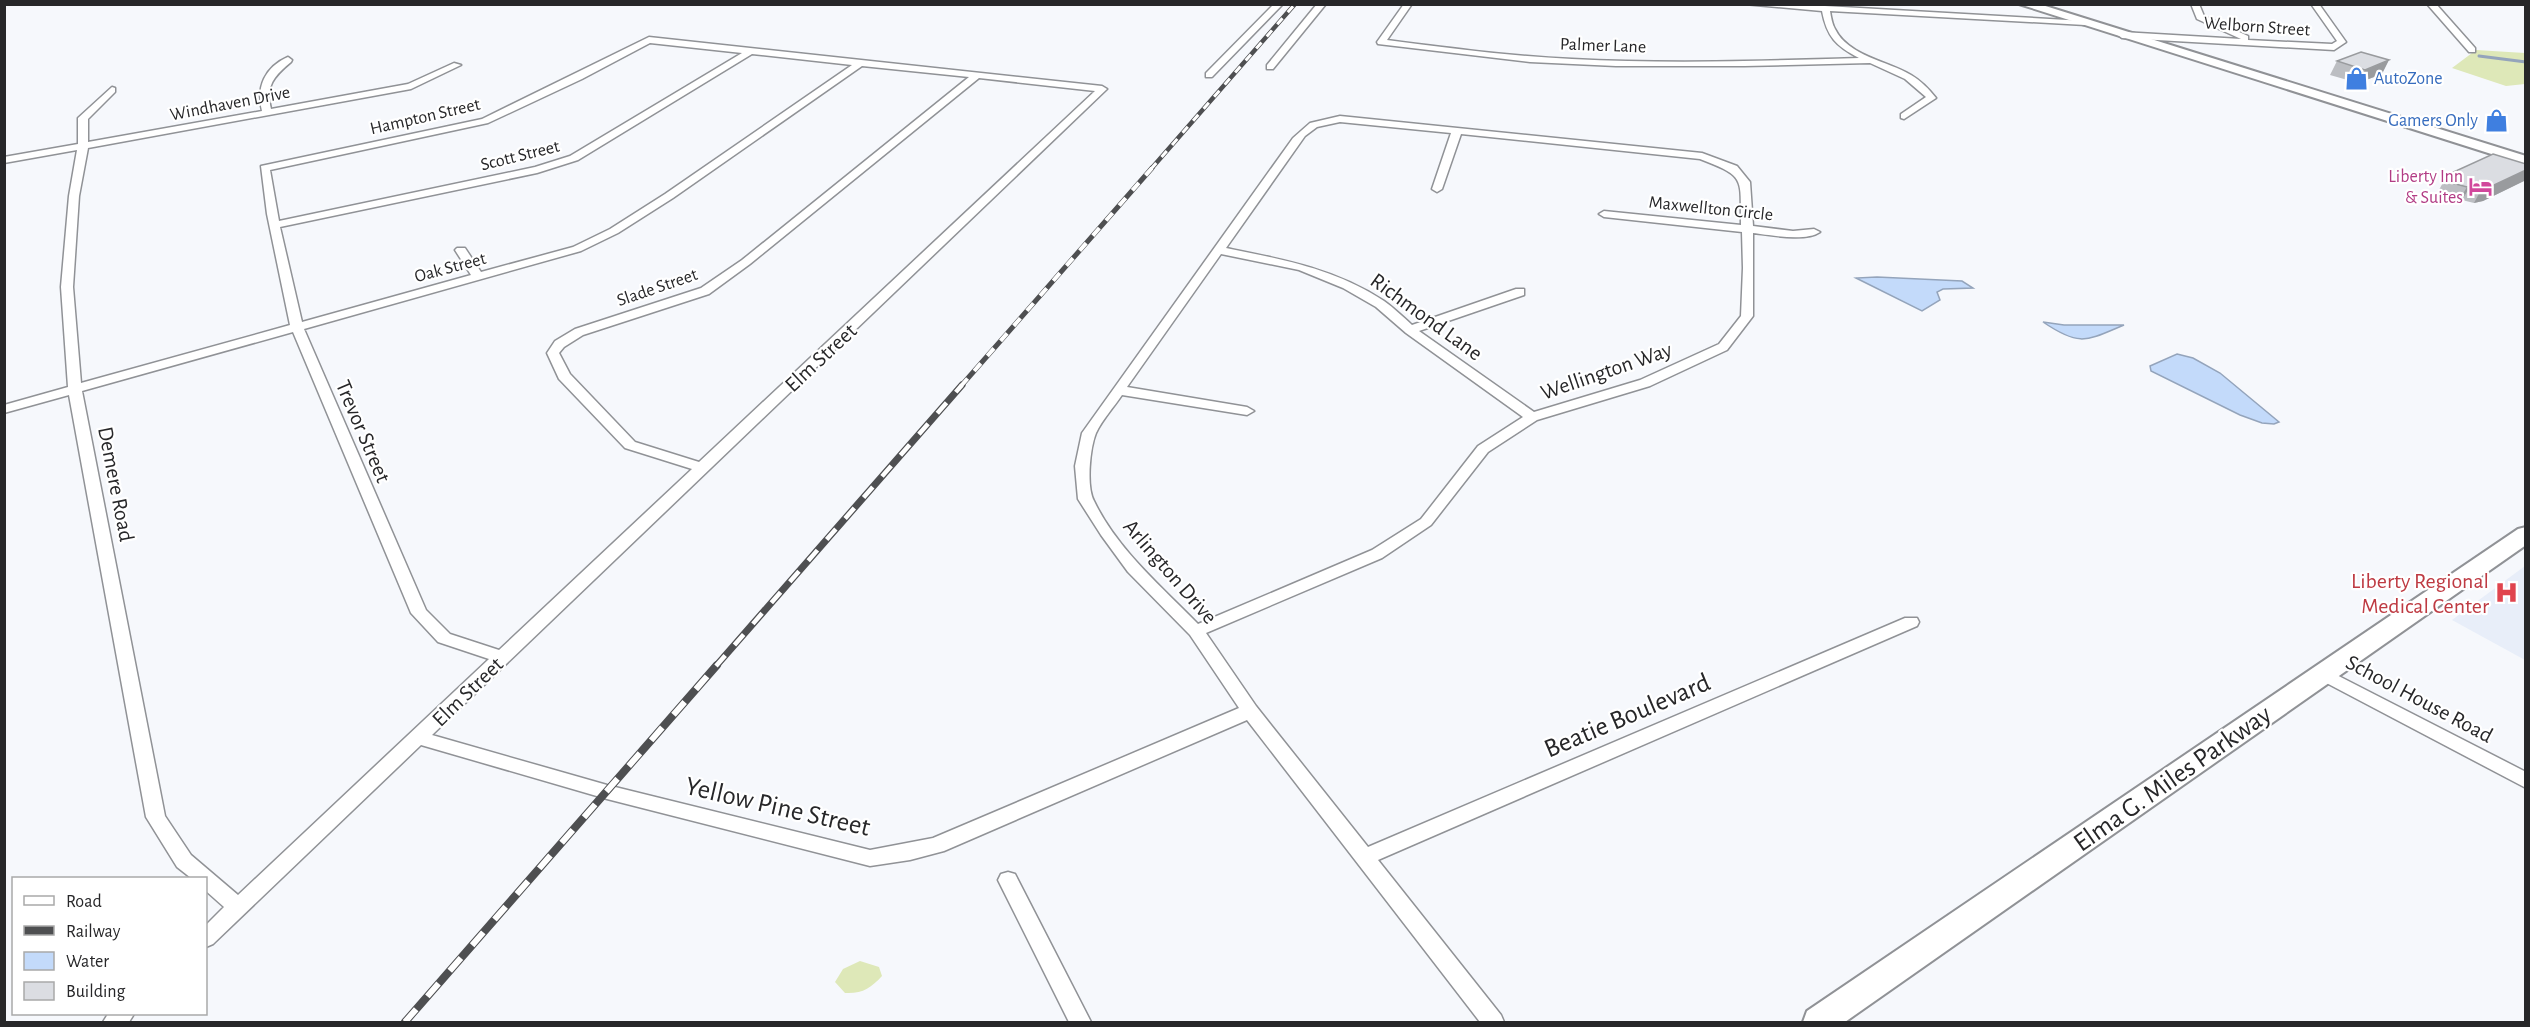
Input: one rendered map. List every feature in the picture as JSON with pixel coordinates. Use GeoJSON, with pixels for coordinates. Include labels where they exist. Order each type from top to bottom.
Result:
{"type":"FeatureCollection","features":[{"type":"Feature","properties":{"kind":"main road"},"geometry":{"type":"LineString","coordinates":[[2025,4],[2526,161]]}},
{"type":"Feature","properties":{"kind":"main road","name":"Elma G. Miles Parkway"},"geometry":{"type":"LineString","coordinates":[[1819,1023],[2526,534]]}},
{"type":"Feature","properties":{"kind":"street"},"geometry":{"type":"LineString","coordinates":[[1209,75],[1279,4]]}},
{"type":"Feature","properties":{"kind":"street"},"geometry":{"type":"LineString","coordinates":[[1270,67],[1322,4]]}},
{"type":"Feature","properties":{"kind":"street","name":"Palmer Lane"},"geometry":{"type":"LineString","coordinates":[[1408,4],[1381,42],[1532,59],[1607,62],[1753,64],[1872,60]]}},
{"type":"Feature","properties":{"kind":"street"},"geometry":{"type":"LineString","coordinates":[[1748,4],[2085,23]]}},
{"type":"Feature","properties":{"kind":"street"},"geometry":{"type":"LineString","coordinates":[[2195,4],[2200,17],[2253,43]]}},
{"type":"Feature","properties":{"kind":"street","name":"Welborn Street"},"geometry":{"type":"LineString","coordinates":[[2122,35],[2334,47],[2342,42],[2315,4]]}},
{"type":"Feature","properties":{"kind":"street"},"geometry":{"type":"LineString","coordinates":[[2431,4],[2472,50]]}},
{"type":"Feature","properties":{"kind":"street"},"geometry":{"type":"LineString","coordinates":[[1825,8],[1832,31],[1838,39],[1872,60],[1923,86],[1931,98],[1904,116]]}},
{"type":"Feature","properties":{"kind":"street","name":"Elm Street"},"geometry":{"type":"LineString","coordinates":[[207,937],[1102,88],[649,40]]}},
{"type":"Feature","properties":{"kind":"street","name":"Hampton Street"},"geometry":{"type":"LineString","coordinates":[[265,168],[485,121],[579,77],[649,40]]}},
{"type":"Feature","properties":{"kind":"street","name":"Scott Street"},"geometry":{"type":"LineString","coordinates":[[274,225],[537,170],[574,158],[749,52]]}},
{"type":"Feature","properties":{"kind":"street"},"geometry":{"type":"LineString","coordinates":[[267,113],[264,102],[264,84],[268,75],[288,60]]}},
{"type":"Feature","properties":{"kind":"street","name":"Oak Street"},"geometry":{"type":"LineString","coordinates":[[4,409],[577,249],[614,231],[669,196],[860,63]]}},
{"type":"Feature","properties":{"kind":"street","name":"Windhaven Drive"},"geometry":{"type":"LineString","coordinates":[[4,160],[411,86],[457,65]]}},
{"type":"Feature","properties":{"kind":"street","name":"Slade Street"},"geometry":{"type":"LineString","coordinates":[[703,468],[630,445],[564,376],[553,353],[559,344],[579,332],[705,291],[756,254],[978,75]]}},
{"type":"Feature","properties":{"kind":"street","name":"Demere Road"},"geometry":{"type":"LineString","coordinates":[[112,90],[83,118],[83,147],[74,196],[68,287],[75,391],[156,818],[184,861],[203,877]]}},
{"type":"Feature","properties":{"kind":"street","name":"Wellington Way"},"geometry":{"type":"LineString","coordinates":[[1196,630],[1377,554],[1426,522],[1483,449],[1532,417],[1645,383],[1723,347],[1747,316],[1749,268],[1745,182],[1733,168],[1702,156],[1340,119]]}},
{"type":"Feature","properties":{"kind":"street","name":"Arlington Drive"},"geometry":{"type":"LineString","coordinates":[[1340,119],[1317,121],[1295,140],[1286,156],[1089,433],[1082,466],[1085,499],[1106,532],[1134,568],[1196,630],[1250,711],[1493,1023]]}},
{"type":"Feature","properties":{"kind":"street"},"geometry":{"type":"LineString","coordinates":[[1437,189],[1456,131]]}},
{"type":"Feature","properties":{"kind":"street","name":"Trevor Street"},"geometry":{"type":"LineString","coordinates":[[265,168],[274,225],[297,328],[419,613],[444,638],[502,657]]}},
{"type":"Feature","properties":{"kind":"street","name":"Maxwellton Circle"},"geometry":{"type":"LineString","coordinates":[[1604,214],[1793,234],[1815,232]]}},
{"type":"Feature","properties":{"kind":"street"},"geometry":{"type":"LineString","coordinates":[[461,250],[478,277]]}},
{"type":"Feature","properties":{"kind":"street","name":"Richmond Lane"},"geometry":{"type":"LineString","coordinates":[[1218,250],[1278,261],[1325,276],[1380,304],[1410,330],[1532,417]]}},
{"type":"Feature","properties":{"kind":"street"},"geometry":{"type":"LineString","coordinates":[[1410,330],[1520,292]]}},
{"type":"Feature","properties":{"kind":"street"},"geometry":{"type":"LineString","coordinates":[[1118,390],[1247,411]]}},
{"type":"Feature","properties":{"kind":"street","name":"Beatie Boulevard"},"geometry":{"type":"LineString","coordinates":[[1364,857],[1911,622]]}},
{"type":"Feature","properties":{"kind":"street","name":"School House Road"},"geometry":{"type":"LineString","coordinates":[[2323,674],[2526,781]]}},
{"type":"Feature","properties":{"kind":"street","name":"Yellow Pine Street"},"geometry":{"type":"LineString","coordinates":[[419,738],[607,792],[870,858],[937,845],[1250,711]]}},
{"type":"Feature","properties":{"kind":"street"},"geometry":{"type":"LineString","coordinates":[[1008,880],[1080,1023]]}},
{"type":"Feature","properties":{"kind":"street","name":"Demere Road"},"geometry":{"type":"LineString","coordinates":[[207,881],[238,907]]}},
{"type":"Feature","properties":{"kind":"shaded area","name":"Liberty Regional Medical Center"},"geometry":{"type":"Polygon","coordinates":[[[2525,566],[2525,660],[2452,620],[2525,566]]]}},
{"type":"Feature","properties":{"kind":"green space"},"geometry":{"type":"Polygon","coordinates":[[[2476,50],[2525,53],[2525,84],[2506,86],[2452,68],[2476,50]]]}},
{"type":"Feature","properties":{"kind":"green space"},"geometry":{"type":"Polygon","coordinates":[[[860,961],[879,967],[882,976],[866,989],[845,993],[835,982],[843,969],[860,961]]]}},
{"type":"Feature","properties":{"kind":"water"},"geometry":{"type":"Polygon","coordinates":[[[1856,278],[1962,281],[1973,288],[1943,289],[1937,292],[1940,300],[1922,311],[1856,278]]]}},
{"type":"Feature","properties":{"kind":"water"},"geometry":{"type":"Polygon","coordinates":[[[2043,322],[2064,325],[2124,325],[2101,335],[2083,339],[2066,335],[2043,322]]]}},
{"type":"Feature","properties":{"kind":"water"},"geometry":{"type":"Polygon","coordinates":[[[2177,354],[2193,358],[2220,373],[2279,422],[2262,423],[2240,415],[2151,371],[2150,366],[2177,354]]]}},
{"type":"Feature","properties":{"kind":"building"},"geometry":{"type":"Polygon","coordinates":[[[2361,52],[2389,60],[2365,70],[2337,61],[2361,52]]]}},
{"type":"Feature","properties":{"kind":"building"},"geometry":{"type":"Polygon","coordinates":[[[2493,154],[2526,164],[2526,170],[2492,186],[2482,188],[2448,182],[2454,178],[2447,175],[2493,154]]]}},
{"type":"Feature","properties":{"kind":"waterway"},"geometry":{"type":"LineString","coordinates":[[2479,56],[2526,62]]}},
{"type":"Feature","properties":{"kind":"railway"},"geometry":{"type":"LineString","coordinates":[[1151,169],[1295,4]]}},
{"type":"Feature","properties":{"kind":"railway"},"geometry":{"type":"LineString","coordinates":[[961,386],[1152,168]]}},
{"type":"Feature","properties":{"kind":"railway"},"geometry":{"type":"LineString","coordinates":[[716,666],[962,385]]}},
{"type":"Feature","properties":{"kind":"railway"},"geometry":{"type":"LineString","coordinates":[[405,1022],[717,665]]}},
{"type":"Feature","properties":{"kind":"place","name":"AutoZone"},"geometry":{"type":"Point","coordinates":[2356,78]}},
{"type":"Feature","properties":{"kind":"place","name":"Gamers Only"},"geometry":{"type":"Point","coordinates":[2496,120]}},
{"type":"Feature","properties":{"kind":"place","name":"Liberty Inn & Suites"},"geometry":{"type":"Point","coordinates":[2481,186]}},
{"type":"Feature","properties":{"kind":"place","name":"Liberty Regional Medical Center"},"geometry":{"type":"Point","coordinates":[2507,593]}}]}
